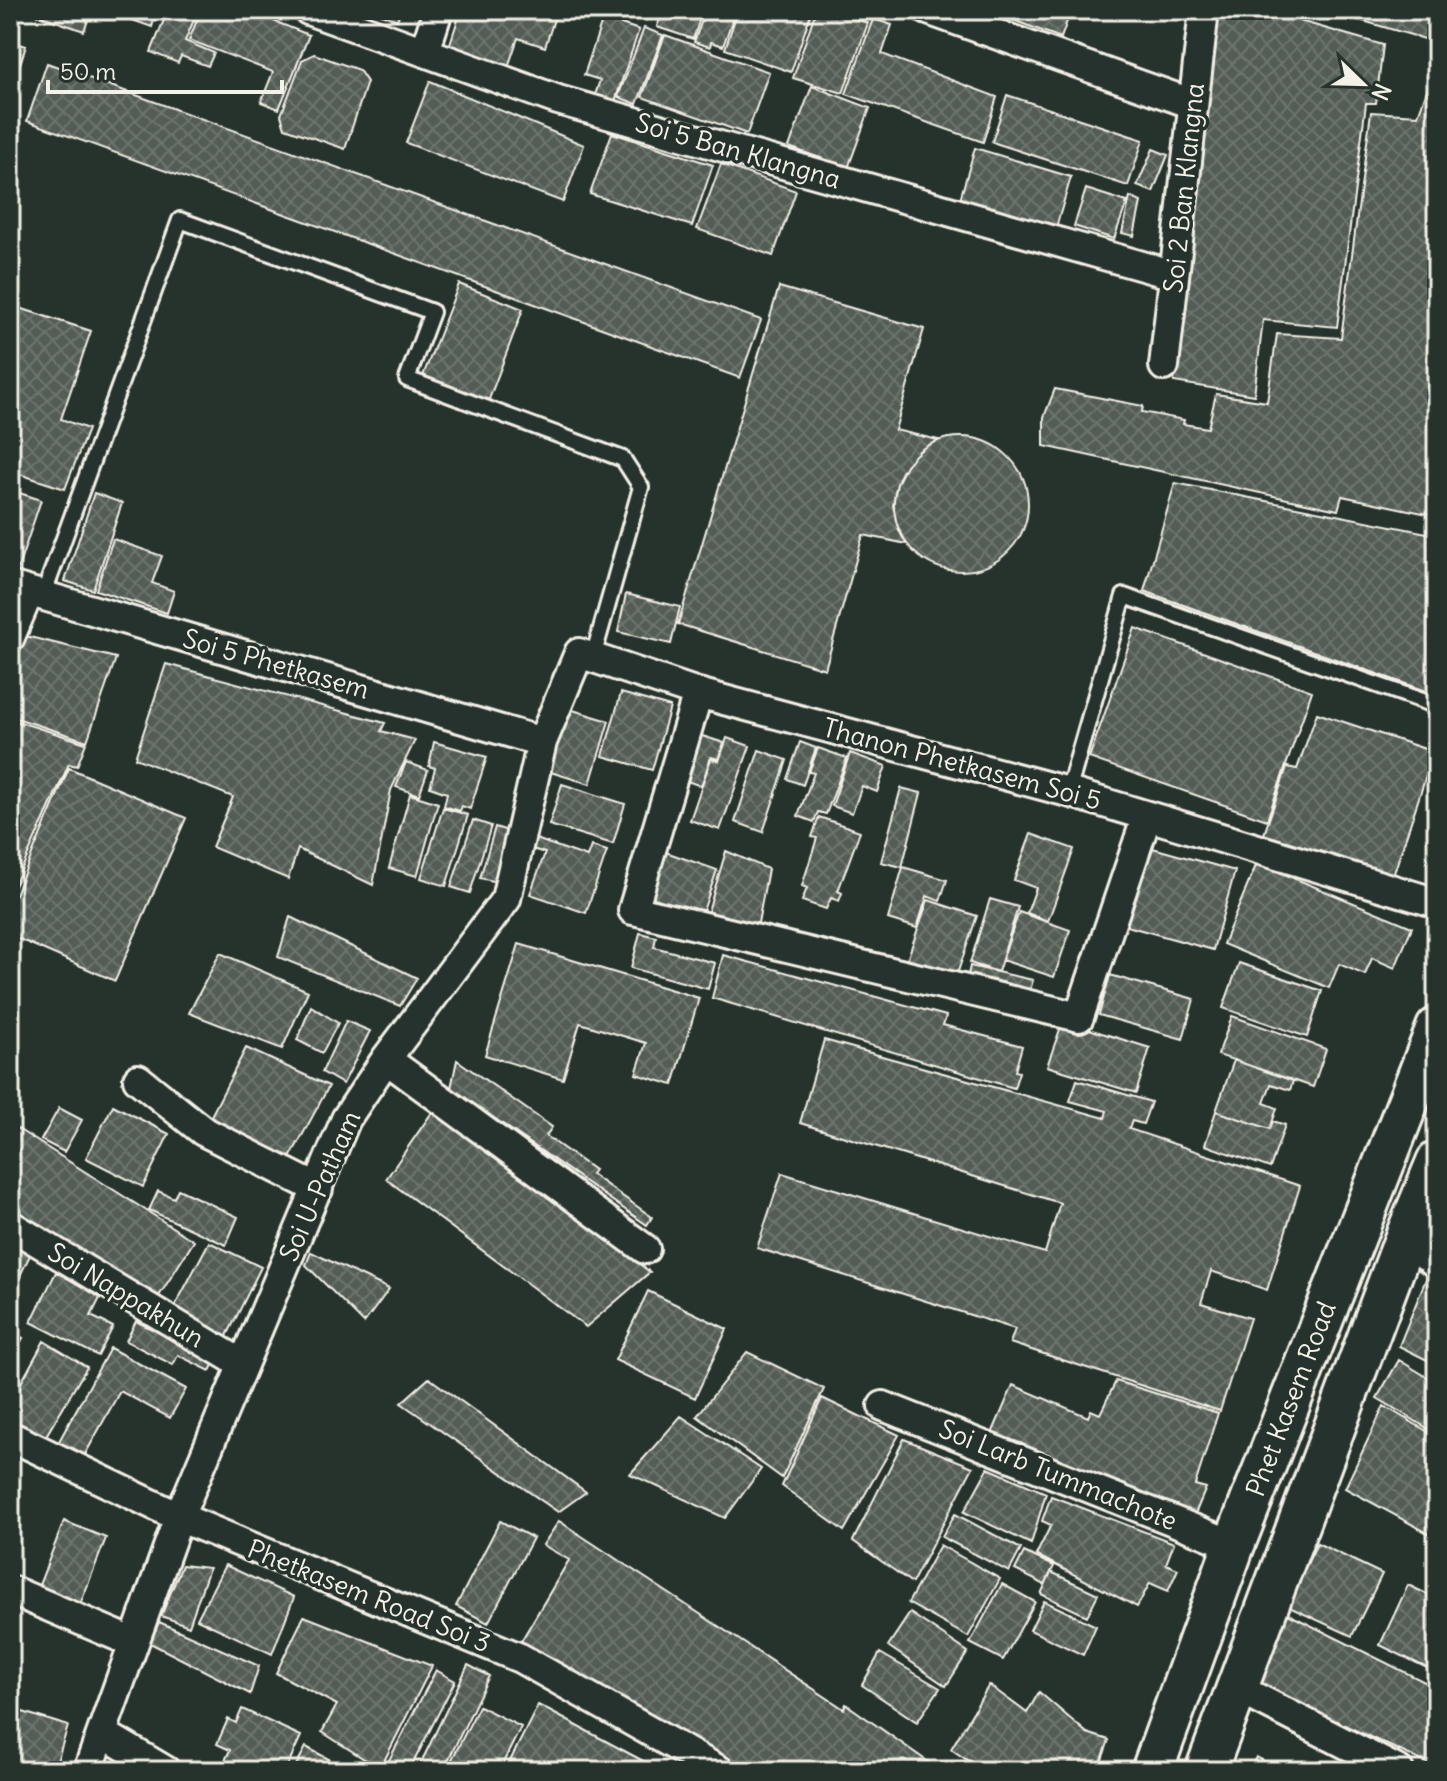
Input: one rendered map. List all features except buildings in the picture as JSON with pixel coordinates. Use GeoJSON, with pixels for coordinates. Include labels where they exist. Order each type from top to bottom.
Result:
{"type":"FeatureCollection","features":[{"type":"Feature","properties":{"kind":"main road","name":"Phet Kasem Road"},"geometry":{"type":"LineString","coordinates":[[1152,1771],[1234,1545],[1437,1028]]}},
{"type":"Feature","properties":{"kind":"main road","name":"Phet Kasem Road"},"geometry":{"type":"LineString","coordinates":[[1206,1771],[1405,1239],[1437,1162]]}},
{"type":"Feature","properties":{"kind":"street","name":"Soi 5 Ban Klangna"},"geometry":{"type":"LineString","coordinates":[[308,10],[558,100],[1174,275]]}},
{"type":"Feature","properties":{"kind":"street"},"geometry":{"type":"LineString","coordinates":[[425,51],[438,10]]}},
{"type":"Feature","properties":{"kind":"street"},"geometry":{"type":"LineString","coordinates":[[928,10],[1193,104]]}},
{"type":"Feature","properties":{"kind":"street","name":"Soi 2 Ban Klangna"},"geometry":{"type":"LineString","coordinates":[[1164,366],[1204,10]]}},
{"type":"Feature","properties":{"kind":"street"},"geometry":{"type":"LineString","coordinates":[[10,637],[27,592]]}},
{"type":"Feature","properties":{"kind":"street","name":"Soi 5 Phetkasem"},"geometry":{"type":"LineString","coordinates":[[27,592],[542,742]]}},
{"type":"Feature","properties":{"kind":"street"},"geometry":{"type":"LineString","coordinates":[[542,742],[579,653],[593,657]]}},
{"type":"Feature","properties":{"kind":"street","name":"Thanon Phetkasem Soi 5"},"geometry":{"type":"LineString","coordinates":[[593,657],[698,693],[1068,792],[1437,903]]}},
{"type":"Feature","properties":{"kind":"street"},"geometry":{"type":"LineString","coordinates":[[698,693],[633,910],[1079,1017],[1147,816]]}},
{"type":"Feature","properties":{"kind":"street","name":"Soi U-Patham"},"geometry":{"type":"LineString","coordinates":[[88,1771],[179,1517],[346,1119],[386,1059],[506,899],[542,742]]}},
{"type":"Feature","properties":{"kind":"street"},"geometry":{"type":"LineString","coordinates":[[386,1059],[645,1249]]}},
{"type":"Feature","properties":{"kind":"street"},"geometry":{"type":"LineString","coordinates":[[138,1079],[203,1131],[318,1189]]}},
{"type":"Feature","properties":{"kind":"street","name":"Soi Nappakhun"},"geometry":{"type":"LineString","coordinates":[[10,1225],[242,1364]]}},
{"type":"Feature","properties":{"kind":"street"},"geometry":{"type":"LineString","coordinates":[[1405,1239],[1437,1264]]}},
{"type":"Feature","properties":{"kind":"street","name":"Soi Larb Tummachote"},"geometry":{"type":"LineString","coordinates":[[883,1406],[1234,1545]]}},
{"type":"Feature","properties":{"kind":"street","name":"Phetkasem Road Soi 3"},"geometry":{"type":"LineString","coordinates":[[10,1436],[179,1517],[520,1658],[720,1771]]}},
{"type":"Feature","properties":{"kind":"street"},"geometry":{"type":"LineString","coordinates":[[10,1590],[132,1642]]}},
{"type":"Feature","properties":{"kind":"street"},"geometry":{"type":"LineString","coordinates":[[1237,1688],[1399,1771]]}},
{"type":"Feature","properties":{"kind":"street"},"geometry":{"type":"LineString","coordinates":[[102,1733],[166,1771]]}},
{"type":"Feature","properties":{"kind":"lane"},"geometry":{"type":"LineString","coordinates":[[27,592],[180,220],[432,312],[407,379],[623,459],[641,487],[593,657]]}},
{"type":"Feature","properties":{"kind":"lane"},"geometry":{"type":"LineString","coordinates":[[1068,792],[1124,596],[1437,706]]}}]}
